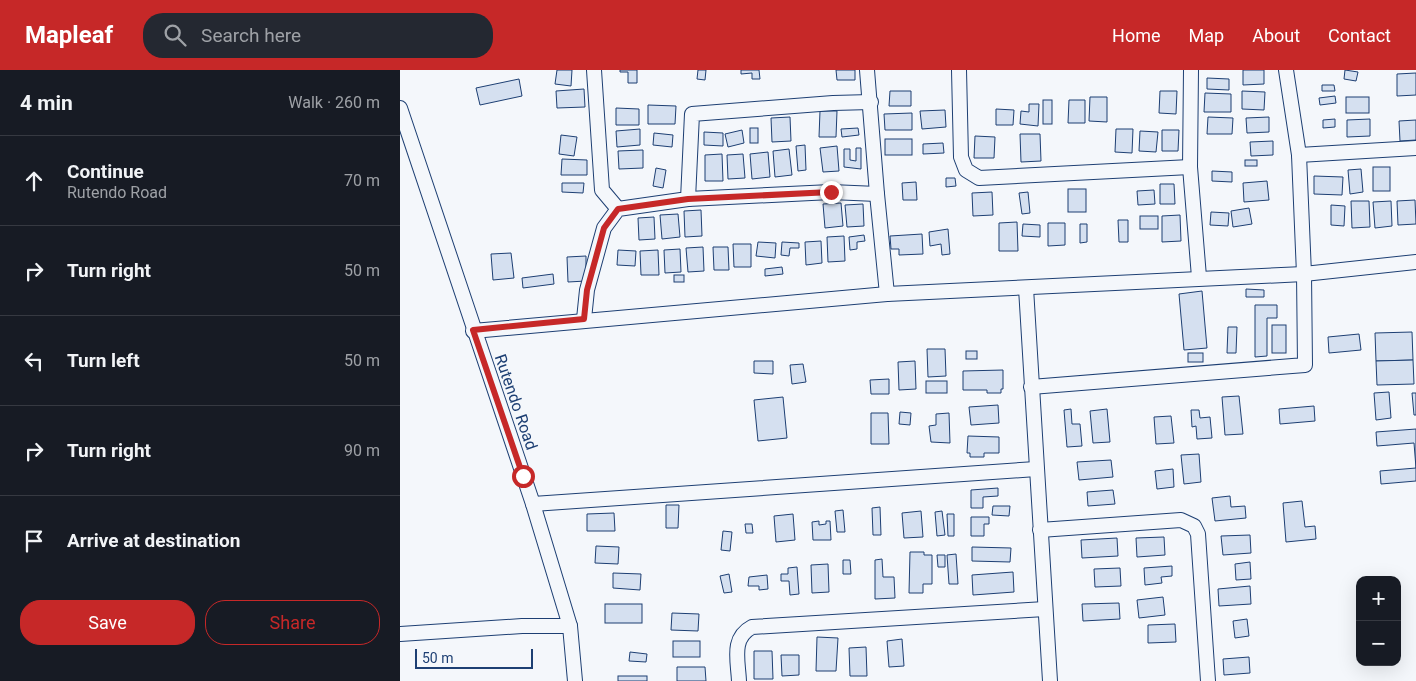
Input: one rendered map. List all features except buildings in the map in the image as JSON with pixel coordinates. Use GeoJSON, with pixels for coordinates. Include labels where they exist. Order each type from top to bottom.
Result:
{"type":"FeatureCollection","features":[{"type":"Feature","properties":{"kind":"street"},"geometry":{"type":"LineString","coordinates":[[594,70],[602,190],[618,209]]}},
{"type":"Feature","properties":{"kind":"street"},"geometry":{"type":"LineString","coordinates":[[867,70],[877,194],[888,294]]}},
{"type":"Feature","properties":{"kind":"street"},"geometry":{"type":"LineString","coordinates":[[959,70],[961,157],[966,170],[979,178],[1190,167]]}},
{"type":"Feature","properties":{"kind":"street"},"geometry":{"type":"LineString","coordinates":[[1191,70],[1190,167],[1199,277]]}},
{"type":"Feature","properties":{"kind":"street"},"geometry":{"type":"LineString","coordinates":[[1031,387],[1305,365],[1304,274],[1299,154],[1286,70]]}},
{"type":"Feature","properties":{"kind":"street"},"geometry":{"type":"LineString","coordinates":[[688,199],[692,114],[833,103],[871,102]]}},
{"type":"Feature","properties":{"kind":"street","name":"Rutendo Road"},"geometry":{"type":"LineString","coordinates":[[400,108],[533,504],[570,626],[575,681]]}},
{"type":"Feature","properties":{"kind":"street"},"geometry":{"type":"LineString","coordinates":[[1299,154],[1416,148]]}},
{"type":"Feature","properties":{"kind":"street"},"geometry":{"type":"LineString","coordinates":[[584,319],[587,290],[604,228],[618,209],[688,199],[831,192],[877,194]]}},
{"type":"Feature","properties":{"kind":"street"},"geometry":{"type":"LineString","coordinates":[[473,330],[888,294],[1026,288],[1199,277],[1304,274],[1416,262]]}},
{"type":"Feature","properties":{"kind":"street"},"geometry":{"type":"LineString","coordinates":[[1026,288],[1050,681]]}},
{"type":"Feature","properties":{"kind":"street"},"geometry":{"type":"LineString","coordinates":[[533,504],[1036,469]]}},
{"type":"Feature","properties":{"kind":"street"},"geometry":{"type":"LineString","coordinates":[[1040,530],[1181,520],[1194,526],[1198,534],[1208,681]]}},
{"type":"Feature","properties":{"kind":"street"},"geometry":{"type":"LineString","coordinates":[[739,681],[738,640],[744,631],[752,627],[1045,609]]}},
{"type":"Feature","properties":{"kind":"street"},"geometry":{"type":"LineString","coordinates":[[400,634],[522,626],[570,626]]}},
{"type":"Feature","properties":{"kind":"route"},"geometry":{"type":"LineString","coordinates":[[523,476],[473,330],[584,319],[587,290],[604,228],[618,209],[688,199],[831,192]]}}]}
